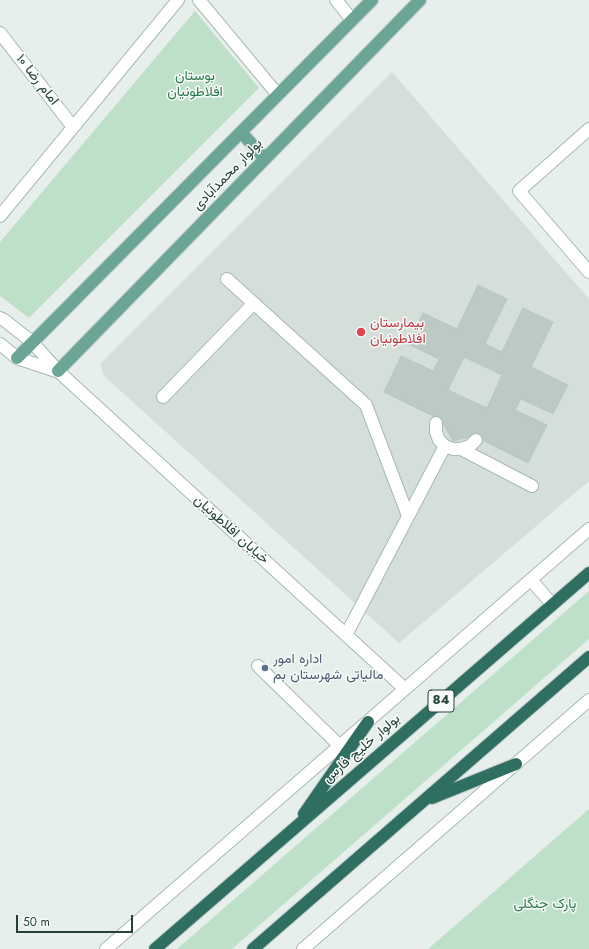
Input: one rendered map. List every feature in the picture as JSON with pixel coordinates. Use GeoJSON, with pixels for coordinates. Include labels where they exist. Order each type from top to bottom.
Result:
{"type":"FeatureCollection","features":[{"type":"Feature","properties":{"kind":"highway","name":"بولوار خلیج فارس"},"geometry":{"type":"LineString","coordinates":[[155,949],[589,573]]}},
{"type":"Feature","properties":{"kind":"highway"},"geometry":{"type":"LineString","coordinates":[[253,949],[589,657]]}},
{"type":"Feature","properties":{"kind":"highway"},"geometry":{"type":"LineString","coordinates":[[293,829],[368,722]]}},
{"type":"Feature","properties":{"kind":"highway"},"geometry":{"type":"LineString","coordinates":[[422,803],[516,764]]}},
{"type":"Feature","properties":{"kind":"main road","name":"بولوار محمدآبادی"},"geometry":{"type":"LineString","coordinates":[[17,358],[372,0]]}},
{"type":"Feature","properties":{"kind":"main road","name":"بولوار محمدآبادی"},"geometry":{"type":"LineString","coordinates":[[58,371],[420,0]]}},
{"type":"Feature","properties":{"kind":"main road"},"geometry":{"type":"LineString","coordinates":[[241,132],[265,159]]}},
{"type":"Feature","properties":{"kind":"street"},"geometry":{"type":"LineString","coordinates":[[0,216],[178,0]]}},
{"type":"Feature","properties":{"kind":"street"},"geometry":{"type":"LineString","coordinates":[[199,0],[278,95]]}},
{"type":"Feature","properties":{"kind":"street"},"geometry":{"type":"LineString","coordinates":[[336,0],[352,20]]}},
{"type":"Feature","properties":{"kind":"street","name":"امام رضا ۱۰"},"geometry":{"type":"LineString","coordinates":[[0,33],[74,127]]}},
{"type":"Feature","properties":{"kind":"street"},"geometry":{"type":"LineString","coordinates":[[589,128],[518,191],[589,272]]}},
{"type":"Feature","properties":{"kind":"street"},"geometry":{"type":"LineString","coordinates":[[227,279],[366,405],[408,516]]}},
{"type":"Feature","properties":{"kind":"street"},"geometry":{"type":"LineString","coordinates":[[162,396],[254,304]]}},
{"type":"Feature","properties":{"kind":"street","name":"خیابان افلاطونیان"},"geometry":{"type":"LineString","coordinates":[[0,318],[32,342],[58,371],[405,689]]}},
{"type":"Feature","properties":{"kind":"street","name":"خیابان افلاطونیان"},"geometry":{"type":"LineString","coordinates":[[0,344],[17,358],[58,371]]}},
{"type":"Feature","properties":{"kind":"street"},"geometry":{"type":"LineString","coordinates":[[436,423],[436,432],[439,440],[445,446],[453,449],[461,449],[470,446],[476,440]]}},
{"type":"Feature","properties":{"kind":"street"},"geometry":{"type":"LineString","coordinates":[[346,635],[445,446]]}},
{"type":"Feature","properties":{"kind":"street"},"geometry":{"type":"LineString","coordinates":[[461,449],[532,486]]}},
{"type":"Feature","properties":{"kind":"street"},"geometry":{"type":"LineString","coordinates":[[106,949],[589,529]]}},
{"type":"Feature","properties":{"kind":"street"},"geometry":{"type":"LineString","coordinates":[[531,580],[552,604]]}},
{"type":"Feature","properties":{"kind":"street"},"geometry":{"type":"LineString","coordinates":[[258,666],[340,746]]}},
{"type":"Feature","properties":{"kind":"street"},"geometry":{"type":"LineString","coordinates":[[303,949],[589,700]]}},
{"type":"Feature","properties":{"kind":"shaded area","name":"بیمارستان افلاطونیان"},"geometry":{"type":"Polygon","coordinates":[[[392,72],[589,299],[589,481],[399,643],[104,376],[100,364],[392,72]]]}},
{"type":"Feature","properties":{"kind":"green space","name":"بوستان افلاطونیان"},"geometry":{"type":"Polygon","coordinates":[[[195,11],[259,88],[29,318],[0,296],[0,242],[195,11]]]}},
{"type":"Feature","properties":{"kind":"green space"},"geometry":{"type":"Polygon","coordinates":[[[589,591],[589,639],[232,949],[177,949],[589,591]]]}},
{"type":"Feature","properties":{"kind":"green space","name":"پارک جنگلی"},"geometry":{"type":"Polygon","coordinates":[[[589,809],[589,949],[428,949],[589,809]]]}},
{"type":"Feature","properties":{"kind":"building"},"geometry":{"type":"Polygon","coordinates":[[[478,285],[507,299],[485,344],[502,352],[523,308],[553,322],[531,367],[568,385],[553,414],[521,399],[515,410],[547,425],[528,463],[474,436],[453,441],[441,420],[384,392],[401,356],[433,371],[439,359],[408,344],[423,313],[457,329],[478,285]],[[464,357],[448,390],[487,408],[502,375],[464,357]]]}},
{"type":"Feature","properties":{"kind":"place","name":"بیمارستان افلاطونیان"},"geometry":{"type":"Point","coordinates":[361,332]}},
{"type":"Feature","properties":{"kind":"place","name":"اداره امور مالیاتی شهرستان بم"},"geometry":{"type":"Point","coordinates":[265,668]}}]}
